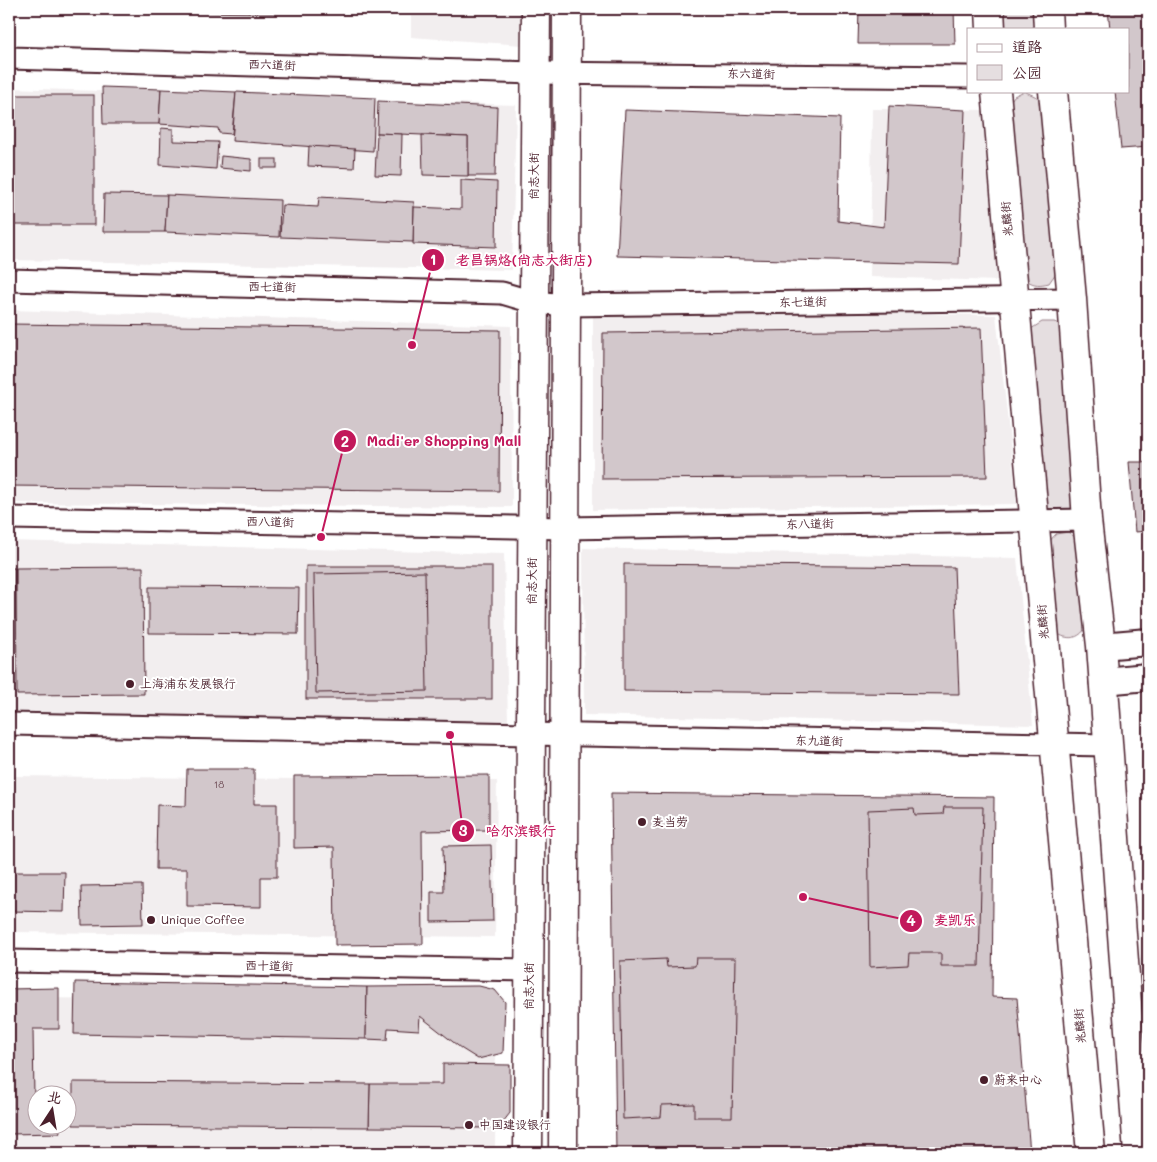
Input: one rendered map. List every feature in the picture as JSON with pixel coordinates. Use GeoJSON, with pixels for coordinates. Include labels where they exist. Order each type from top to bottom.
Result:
{"type":"FeatureCollection","features":[{"type":"Feature","properties":{"kind":"main road","name":"尚志大街"},"geometry":{"type":"LineString","coordinates":[[528,1153],[534,73],[536,9]]}},
{"type":"Feature","properties":{"kind":"main road"},"geometry":{"type":"LineString","coordinates":[[563,1153],[567,9]]}},
{"type":"Feature","properties":{"kind":"main road"},"geometry":{"type":"LineString","coordinates":[[990,9],[991,28]]}},
{"type":"Feature","properties":{"kind":"main road"},"geometry":{"type":"LineString","coordinates":[[1046,9],[1048,28]]}},
{"type":"Feature","properties":{"kind":"main road","name":"兆麟街"},"geometry":{"type":"LineString","coordinates":[[996,92],[1091,1153]]}},
{"type":"Feature","properties":{"kind":"main road"},"geometry":{"type":"LineString","coordinates":[[1053,92],[1072,299],[1088,520],[1102,646],[1107,745],[1138,1153]]}},
{"type":"Feature","properties":{"kind":"street","name":"西六道街"},"geometry":{"type":"LineString","coordinates":[[9,58],[534,73]]}},
{"type":"Feature","properties":{"kind":"street","name":"东六道街"},"geometry":{"type":"LineString","coordinates":[[534,73],[967,77]]}},
{"type":"Feature","properties":{"kind":"street","name":"西七道街"},"geometry":{"type":"LineString","coordinates":[[9,280],[502,293],[533,302]]}},
{"type":"Feature","properties":{"kind":"street","name":"东七道街"},"geometry":{"type":"LineString","coordinates":[[533,302],[566,305],[1072,299]]}},
{"type":"Feature","properties":{"kind":"street","name":"西八道街"},"geometry":{"type":"LineString","coordinates":[[9,518],[532,526]]}},
{"type":"Feature","properties":{"kind":"street","name":"东八道街"},"geometry":{"type":"LineString","coordinates":[[532,526],[565,528],[1088,520]]}},
{"type":"Feature","properties":{"kind":"street"},"geometry":{"type":"LineString","coordinates":[[1102,646],[1148,642]]}},
{"type":"Feature","properties":{"kind":"street"},"geometry":{"type":"LineString","coordinates":[[1103,681],[1148,677]]}},
{"type":"Feature","properties":{"kind":"street","name":"东九道街"},"geometry":{"type":"LineString","coordinates":[[9,724],[531,733],[564,737],[1107,745]]}},
{"type":"Feature","properties":{"kind":"street","name":"西十道街"},"geometry":{"type":"LineString","coordinates":[[9,961],[530,970]]}},
{"type":"Feature","properties":{"kind":"shaded area"},"geometry":{"type":"Polygon","coordinates":[[[411,9],[523,9],[522,45],[411,37],[411,9]]]}},
{"type":"Feature","properties":{"kind":"shaded area"},"geometry":{"type":"Polygon","coordinates":[[[9,88],[516,105],[512,270],[9,260],[9,88]]]}},
{"type":"Feature","properties":{"kind":"shaded area"},"geometry":{"type":"Polygon","coordinates":[[[872,109],[988,110],[999,281],[870,277],[872,109]]]}},
{"type":"Feature","properties":{"kind":"shaded area"},"geometry":{"type":"Polygon","coordinates":[[[593,309],[996,315],[1017,504],[593,510],[593,309]]]}},
{"type":"Feature","properties":{"kind":"shaded area"},"geometry":{"type":"Polygon","coordinates":[[[9,310],[511,326],[512,507],[9,503],[9,310]]]}},
{"type":"Feature","properties":{"kind":"shaded area"},"geometry":{"type":"Polygon","coordinates":[[[9,541],[504,554],[508,722],[9,714],[9,541]]]}},
{"type":"Feature","properties":{"kind":"shaded area"},"geometry":{"type":"Polygon","coordinates":[[[583,548],[1017,558],[1033,725],[584,715],[583,548]]]}},
{"type":"Feature","properties":{"kind":"shaded area"},"geometry":{"type":"Polygon","coordinates":[[[9,776],[497,781],[495,937],[9,932],[9,776]]]}},
{"type":"Feature","properties":{"kind":"shaded area"},"geometry":{"type":"Polygon","coordinates":[[[9,998],[496,1001],[495,1153],[9,1153],[9,998]]]}},
{"type":"Feature","properties":{"kind":"green space"},"geometry":{"type":"Polygon","coordinates":[[[1004,9],[1038,9],[1040,28],[1005,28],[1004,9]]]}},
{"type":"Feature","properties":{"kind":"green space"},"geometry":{"type":"Polygon","coordinates":[[[1026,92],[1041,99],[1056,273],[1049,283],[1040,285],[1026,280],[1010,102],[1014,96],[1026,92]]]}},
{"type":"Feature","properties":{"kind":"green space"},"geometry":{"type":"Polygon","coordinates":[[[1042,322],[1060,324],[1075,507],[1071,511],[1048,511],[1043,505],[1026,342],[1031,329],[1042,322]]]}},
{"type":"Feature","properties":{"kind":"green space"},"geometry":{"type":"Polygon","coordinates":[[[1068,532],[1075,537],[1087,625],[1082,633],[1071,638],[1058,634],[1046,545],[1056,534],[1068,532]]]}},
{"type":"Feature","properties":{"kind":"building"},"geometry":{"type":"Polygon","coordinates":[[[181,9],[371,9],[371,14],[181,12],[181,9]]]}},
{"type":"Feature","properties":{"kind":"building"},"geometry":{"type":"Polygon","coordinates":[[[375,9],[454,9],[454,12],[375,12],[375,9]]]}},
{"type":"Feature","properties":{"kind":"building"},"geometry":{"type":"Polygon","coordinates":[[[859,9],[954,9],[955,44],[858,44],[859,9]]]}},
{"type":"Feature","properties":{"kind":"building"},"geometry":{"type":"Polygon","coordinates":[[[1108,9],[1148,9],[1148,147],[1121,149],[1115,92],[1130,92],[1130,28],[1110,28],[1108,9]]]}},
{"type":"Feature","properties":{"kind":"building"},"geometry":{"type":"Polygon","coordinates":[[[102,87],[161,89],[159,124],[103,124],[102,87]]]}},
{"type":"Feature","properties":{"kind":"building"},"geometry":{"type":"Polygon","coordinates":[[[161,89],[236,92],[232,134],[219,133],[218,128],[159,124],[161,89]]]}},
{"type":"Feature","properties":{"kind":"building"},"geometry":{"type":"Polygon","coordinates":[[[236,92],[375,98],[373,151],[232,141],[236,92]]]}},
{"type":"Feature","properties":{"kind":"building"},"geometry":{"type":"Polygon","coordinates":[[[9,95],[94,95],[94,225],[9,225],[9,95]]]}},
{"type":"Feature","properties":{"kind":"building"},"geometry":{"type":"Polygon","coordinates":[[[378,101],[497,107],[495,176],[468,176],[468,137],[377,133],[378,101]]]}},
{"type":"Feature","properties":{"kind":"building"},"geometry":{"type":"Polygon","coordinates":[[[889,106],[965,110],[959,264],[617,256],[625,110],[840,118],[838,221],[884,227],[889,106]]]}},
{"type":"Feature","properties":{"kind":"building"},"geometry":{"type":"Polygon","coordinates":[[[161,128],[173,129],[173,141],[218,142],[216,169],[160,165],[161,128]]]}},
{"type":"Feature","properties":{"kind":"building"},"geometry":{"type":"Polygon","coordinates":[[[377,133],[402,134],[401,176],[375,175],[377,133]]]}},
{"type":"Feature","properties":{"kind":"building"},"geometry":{"type":"Polygon","coordinates":[[[422,135],[468,137],[468,176],[423,175],[422,135]]]}},
{"type":"Feature","properties":{"kind":"building"},"geometry":{"type":"Polygon","coordinates":[[[309,146],[355,149],[354,168],[308,166],[309,146]]]}},
{"type":"Feature","properties":{"kind":"building"},"geometry":{"type":"Polygon","coordinates":[[[221,156],[251,159],[251,171],[220,168],[221,156]]]}},
{"type":"Feature","properties":{"kind":"building"},"geometry":{"type":"Polygon","coordinates":[[[261,159],[277,159],[277,168],[261,168],[261,159]]]}},
{"type":"Feature","properties":{"kind":"building"},"geometry":{"type":"Polygon","coordinates":[[[461,180],[497,182],[496,247],[413,244],[414,207],[461,209],[461,180]]]}},
{"type":"Feature","properties":{"kind":"building"},"geometry":{"type":"Polygon","coordinates":[[[104,194],[167,195],[165,232],[103,232],[104,194]]]}},
{"type":"Feature","properties":{"kind":"building"},"geometry":{"type":"Polygon","coordinates":[[[167,195],[280,200],[279,237],[165,232],[167,195]]]}},
{"type":"Feature","properties":{"kind":"building"},"geometry":{"type":"Polygon","coordinates":[[[319,197],[414,202],[413,242],[280,237],[282,205],[318,207],[319,197]]]}},
{"type":"Feature","properties":{"kind":"building"},"geometry":{"type":"Polygon","coordinates":[[[9,324],[500,330],[499,491],[9,486],[9,324]]]}},
{"type":"Feature","properties":{"kind":"building"},"geometry":{"type":"Polygon","coordinates":[[[981,328],[987,477],[602,479],[603,333],[981,328]]]}},
{"type":"Feature","properties":{"kind":"building"},"geometry":{"type":"Polygon","coordinates":[[[1129,462],[1148,462],[1148,531],[1135,532],[1129,462]]]}},
{"type":"Feature","properties":{"kind":"building"},"geometry":{"type":"Polygon","coordinates":[[[624,564],[954,567],[959,694],[624,691],[624,564]]]}},
{"type":"Feature","properties":{"kind":"building"},"geometry":{"type":"Polygon","coordinates":[[[306,566],[492,566],[492,699],[306,699],[306,566]]]}},
{"type":"Feature","properties":{"kind":"building"},"geometry":{"type":"Polygon","coordinates":[[[143,567],[144,694],[17,695],[16,568],[143,567]]]}},
{"type":"Feature","properties":{"kind":"building"},"geometry":{"type":"Polygon","coordinates":[[[9,568],[15,568],[13,693],[9,693],[9,568]]]}},
{"type":"Feature","properties":{"kind":"building"},"geometry":{"type":"Polygon","coordinates":[[[425,572],[427,691],[316,693],[314,574],[425,572]]]}},
{"type":"Feature","properties":{"kind":"building"},"geometry":{"type":"Polygon","coordinates":[[[149,587],[299,588],[298,634],[149,633],[149,587]]]}},
{"type":"Feature","properties":{"kind":"building"},"geometry":{"type":"Polygon","coordinates":[[[187,769],[254,769],[254,804],[277,804],[277,877],[261,877],[261,907],[187,906],[187,869],[156,869],[157,805],[186,806],[187,769]]]}},
{"type":"Feature","properties":{"kind":"building"},"geometry":{"type":"Polygon","coordinates":[[[489,775],[489,830],[422,831],[423,944],[335,945],[334,847],[294,848],[294,776],[489,775]]]}},
{"type":"Feature","properties":{"kind":"building"},"geometry":{"type":"Polygon","coordinates":[[[611,793],[994,797],[992,997],[1017,998],[1030,1153],[616,1153],[611,793]]]}},
{"type":"Feature","properties":{"kind":"building"},"geometry":{"type":"Polygon","coordinates":[[[944,807],[983,807],[979,966],[941,966],[941,953],[909,953],[908,965],[870,967],[868,810],[914,808],[915,815],[943,814],[944,807]]]}},
{"type":"Feature","properties":{"kind":"building"},"geometry":{"type":"Polygon","coordinates":[[[491,845],[493,921],[431,922],[431,892],[444,892],[443,846],[491,845]]]}},
{"type":"Feature","properties":{"kind":"building"},"geometry":{"type":"Polygon","coordinates":[[[9,872],[65,872],[64,912],[9,911],[9,872]]]}},
{"type":"Feature","properties":{"kind":"building"},"geometry":{"type":"Polygon","coordinates":[[[142,885],[143,924],[82,925],[81,886],[142,885]]]}},
{"type":"Feature","properties":{"kind":"building"},"geometry":{"type":"Polygon","coordinates":[[[696,958],[735,958],[732,1117],[694,1117],[694,1104],[662,1105],[661,1117],[623,1119],[620,961],[666,959],[667,967],[695,966],[696,958]]]}},
{"type":"Feature","properties":{"kind":"building"},"geometry":{"type":"Polygon","coordinates":[[[75,982],[367,987],[366,1039],[74,1034],[75,982]]]}},
{"type":"Feature","properties":{"kind":"building"},"geometry":{"type":"Polygon","coordinates":[[[479,986],[495,990],[505,1002],[503,1053],[478,1059],[420,1016],[419,1030],[388,1028],[387,1040],[366,1039],[367,987],[479,986]]]}},
{"type":"Feature","properties":{"kind":"building"},"geometry":{"type":"Polygon","coordinates":[[[59,988],[59,1029],[33,1029],[34,1084],[28,1084],[28,1134],[9,1134],[9,989],[59,988]]]}},
{"type":"Feature","properties":{"kind":"building"},"geometry":{"type":"Polygon","coordinates":[[[443,1064],[510,1065],[510,1113],[503,1122],[488,1128],[369,1127],[370,1084],[443,1084],[443,1064]]]}},
{"type":"Feature","properties":{"kind":"building"},"geometry":{"type":"Polygon","coordinates":[[[73,1082],[370,1084],[369,1127],[78,1125],[78,1084],[73,1084],[73,1082]]]}},
{"type":"Feature","properties":{"kind":"place","name":"老昌锅烙(尚志大街店)"},"geometry":{"type":"Point","coordinates":[412,345]}},
{"type":"Feature","properties":{"kind":"place","name":"Madi'er Shopping Mall"},"geometry":{"type":"Point","coordinates":[321,537]}},
{"type":"Feature","properties":{"kind":"place","name":"上海浦东发展银行"},"geometry":{"type":"Point","coordinates":[130,684]}},
{"type":"Feature","properties":{"kind":"place","name":"哈尔滨银行"},"geometry":{"type":"Point","coordinates":[450,735]}},
{"type":"Feature","properties":{"kind":"place","name":"麦当劳"},"geometry":{"type":"Point","coordinates":[642,822]}},
{"type":"Feature","properties":{"kind":"place","name":"麦凯乐"},"geometry":{"type":"Point","coordinates":[803,897]}},
{"type":"Feature","properties":{"kind":"place","name":"Unique Coffee"},"geometry":{"type":"Point","coordinates":[151,920]}},
{"type":"Feature","properties":{"kind":"place","name":"蔚来中心"},"geometry":{"type":"Point","coordinates":[984,1080]}},
{"type":"Feature","properties":{"kind":"place","name":"中国建设银行"},"geometry":{"type":"Point","coordinates":[469,1125]}}]}
